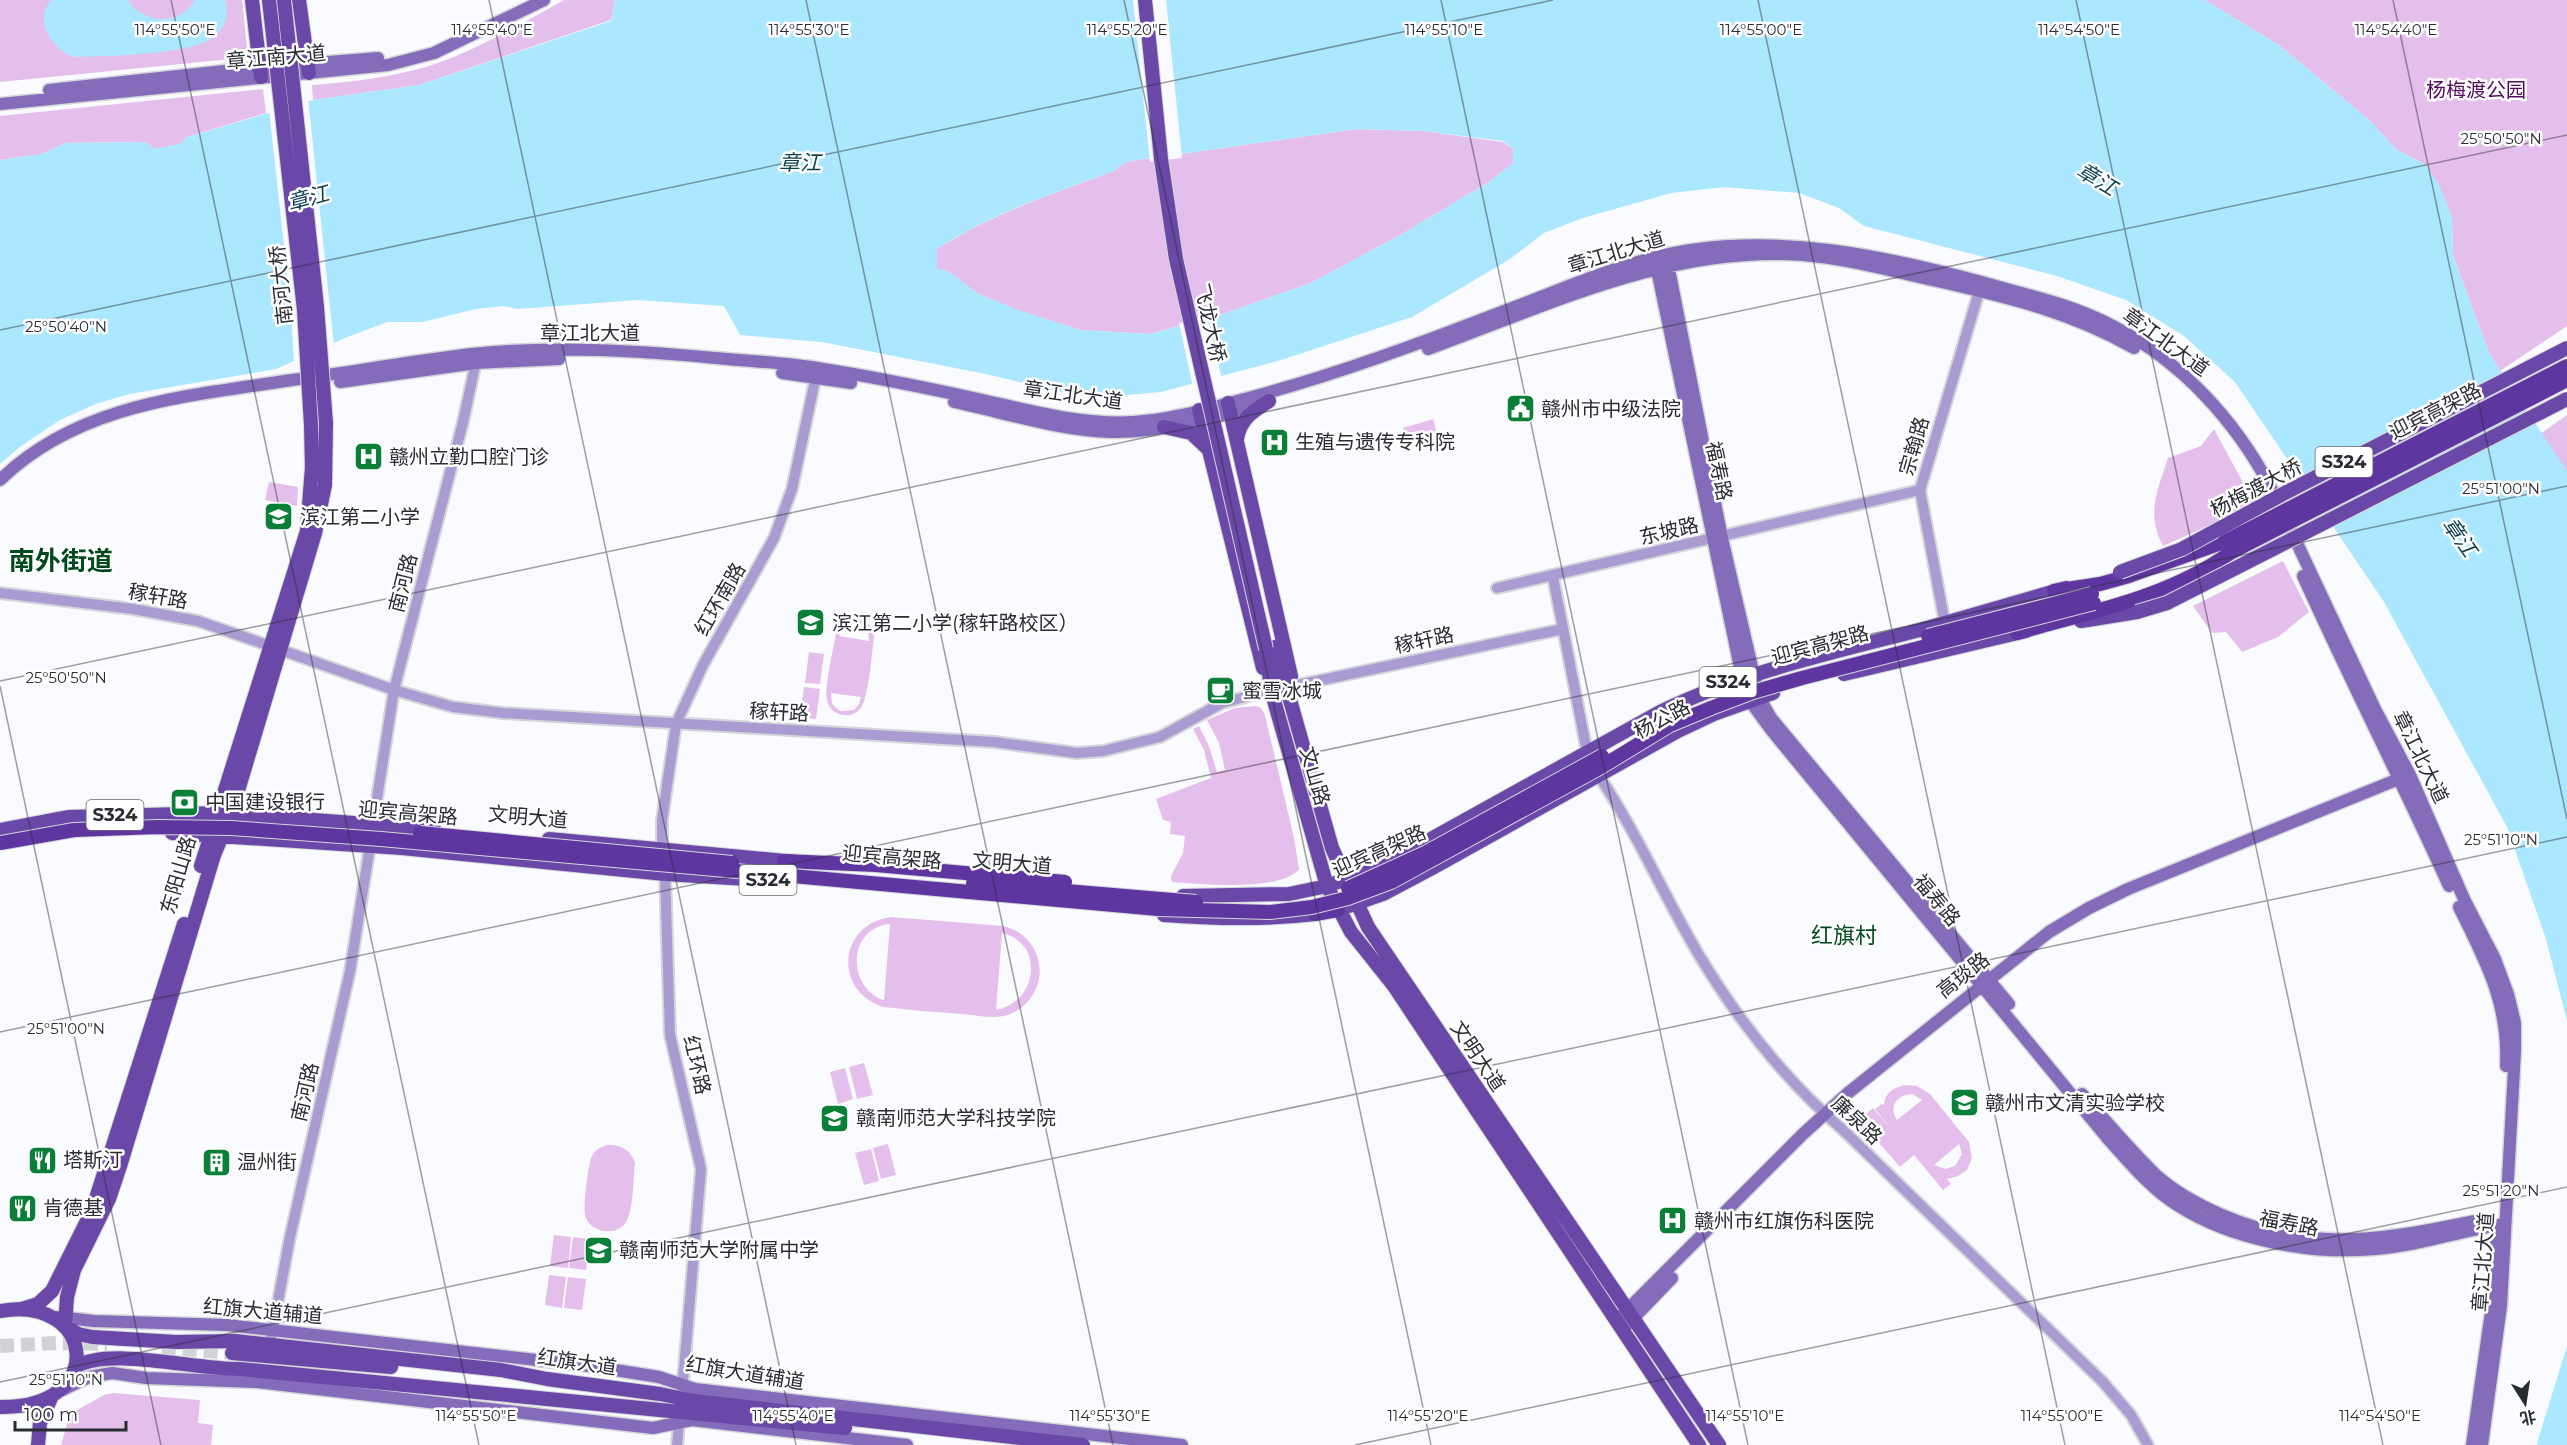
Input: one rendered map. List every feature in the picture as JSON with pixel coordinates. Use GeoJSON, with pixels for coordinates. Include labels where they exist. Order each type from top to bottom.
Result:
{"type":"FeatureCollection","features":[{"type":"Feature","properties":{"kind":"highway","name":"迎宾高架路"},"geometry":{"type":"LineString","coordinates":[[2227,547],[2567,366]]}},
{"type":"Feature","properties":{"kind":"highway","name":"迎宾高架路"},"geometry":{"type":"LineString","coordinates":[[2227,547],[2567,380]]}},
{"type":"Feature","properties":{"kind":"highway"},"geometry":{"type":"LineString","coordinates":[[2132,591],[2181,582],[2208,569],[2227,547]]}},
{"type":"Feature","properties":{"kind":"highway"},"geometry":{"type":"LineString","coordinates":[[2017,633],[2103,609],[2132,591],[2227,547]]}},
{"type":"Feature","properties":{"kind":"highway","name":"迎宾高架路"},"geometry":{"type":"LineString","coordinates":[[0,836],[74,822],[158,819],[231,820],[382,830],[792,869],[1218,904],[1269,904],[1311,898],[1360,885],[1437,847],[1666,718],[1709,699],[1800,669],[2093,598],[2132,591]]}},
{"type":"Feature","properties":{"kind":"highway","name":"迎宾高架路"},"geometry":{"type":"LineString","coordinates":[[0,843],[74,830],[158,827],[231,828],[381,839],[669,870],[1158,909],[1270,912],[1312,907],[1348,898],[1391,882],[1600,767],[1670,725],[1711,708],[1753,692],[2093,598]]}},
{"type":"Feature","properties":{"kind":"highway"},"geometry":{"type":"LineString","coordinates":[[402,848],[561,865],[669,870]]}},
{"type":"Feature","properties":{"kind":"highway"},"geometry":{"type":"LineString","coordinates":[[784,861],[876,865],[1019,877],[1159,892],[1218,904]]}},
{"type":"Feature","properties":{"kind":"highway","name":"文明大道"},"geometry":{"type":"LineString","coordinates":[[1315,914],[1338,910]]}},
{"type":"Feature","properties":{"kind":"main road"},"geometry":{"type":"LineString","coordinates":[[252,0],[261,77]]}},
{"type":"Feature","properties":{"kind":"main road","name":"南河大桥"},"geometry":{"type":"LineString","coordinates":[[269,0],[304,310],[311,424]]}},
{"type":"Feature","properties":{"kind":"main road","name":"南河大桥"},"geometry":{"type":"LineString","coordinates":[[284,0],[317,307],[326,423]]}},
{"type":"Feature","properties":{"kind":"main road"},"geometry":{"type":"LineString","coordinates":[[299,0],[308,69]]}},
{"type":"Feature","properties":{"kind":"main road","name":"章江南大道"},"geometry":{"type":"LineString","coordinates":[[0,104],[261,77],[387,57],[433,46],[460,35],[528,0]]}},
{"type":"Feature","properties":{"kind":"main road","name":"章江南大道"},"geometry":{"type":"LineString","coordinates":[[0,96],[308,69],[388,65],[434,53],[544,0]]}},
{"type":"Feature","properties":{"kind":"main road","name":"飞龙大桥"},"geometry":{"type":"LineString","coordinates":[[1145,0],[1162,169],[1176,259],[1270,648]]}},
{"type":"Feature","properties":{"kind":"main road","name":"飞龙大桥"},"geometry":{"type":"LineString","coordinates":[[1154,0],[1170,157],[1183,246],[1270,648]]}},
{"type":"Feature","properties":{"kind":"main road","name":"章江北大道"},"geometry":{"type":"LineString","coordinates":[[817,372],[1079,429],[1130,431],[1164,427],[1361,365],[1661,261],[1750,254],[1803,255],[1980,286],[2061,313],[2110,334],[2162,366],[2204,404],[2237,444],[2264,489],[2289,536],[2362,703],[2407,780],[2500,998],[2506,1050],[2500,1306],[2482,1445]]}},
{"type":"Feature","properties":{"kind":"main road","name":"章江北大道"},"geometry":{"type":"LineString","coordinates":[[1229,408],[1269,401],[1363,373],[1661,261]]}},
{"type":"Feature","properties":{"kind":"main road","name":"福寿路"},"geometry":{"type":"LineString","coordinates":[[1661,261],[1747,675],[1755,699],[1772,731],[1988,985],[2108,1139],[2146,1180],[2177,1205],[2223,1227],[2262,1239],[2307,1248],[2340,1251],[2376,1249],[2501,1220]]}},
{"type":"Feature","properties":{"kind":"main road","name":"杨梅渡大桥"},"geometry":{"type":"LineString","coordinates":[[2132,591],[2148,563],[2199,541],[2281,495],[2567,348]]}},
{"type":"Feature","properties":{"kind":"main road","name":"章江北大道"},"geometry":{"type":"LineString","coordinates":[[0,480],[17,463],[59,436],[108,414],[196,394],[477,358],[657,361],[817,372],[1101,422],[1141,422],[1201,415]]}},
{"type":"Feature","properties":{"kind":"main road","name":"章江北大道"},"geometry":{"type":"LineString","coordinates":[[0,488],[20,468],[62,441],[110,420],[158,408],[477,358]]}},
{"type":"Feature","properties":{"kind":"main road","name":"S324"},"geometry":{"type":"LineString","coordinates":[[2132,591],[2167,603],[2567,399]]}},
{"type":"Feature","properties":{"kind":"main road"},"geometry":{"type":"LineString","coordinates":[[1237,441],[1238,431],[1246,418],[1269,401]]}},
{"type":"Feature","properties":{"kind":"main road"},"geometry":{"type":"LineString","coordinates":[[1229,408],[1293,686],[1294,711]]}},
{"type":"Feature","properties":{"kind":"main road"},"geometry":{"type":"LineString","coordinates":[[1201,415],[1257,651],[1271,690]]}},
{"type":"Feature","properties":{"kind":"main road","name":"东阳山路"},"geometry":{"type":"LineString","coordinates":[[275,648],[315,533],[326,485],[326,423]]}},
{"type":"Feature","properties":{"kind":"main road","name":"东阳山路"},"geometry":{"type":"LineString","coordinates":[[22,1309],[38,1304],[52,1292],[92,1211],[184,923],[225,813],[275,648],[307,531],[312,466],[311,424]]}},
{"type":"Feature","properties":{"kind":"main road"},"geometry":{"type":"LineString","coordinates":[[1164,427],[1191,433],[1209,451]]}},
{"type":"Feature","properties":{"kind":"main road"},"geometry":{"type":"LineString","coordinates":[[2132,591],[2173,592],[2289,536]]}},
{"type":"Feature","properties":{"kind":"main road","name":"杨公路"},"geometry":{"type":"LineString","coordinates":[[1345,880],[1384,865],[1660,712],[1702,692],[1747,675],[1945,624],[2054,591],[2132,591]]}},
{"type":"Feature","properties":{"kind":"main road","name":"杨公路"},"geometry":{"type":"LineString","coordinates":[[1338,910],[1383,894],[1678,731],[1714,714],[1755,699],[2017,633],[2113,615],[2132,591]]}},
{"type":"Feature","properties":{"kind":"main road","name":"文山路"},"geometry":{"type":"LineString","coordinates":[[1270,648],[1271,690],[1327,886],[1338,910]]}},
{"type":"Feature","properties":{"kind":"main road","name":"文山路"},"geometry":{"type":"LineString","coordinates":[[1270,648],[1294,711],[1332,848],[1345,880]]}},
{"type":"Feature","properties":{"kind":"main road","name":"高琰路"},"geometry":{"type":"LineString","coordinates":[[1625,1320],[1828,1117],[2049,932],[2106,899],[2370,790],[2407,780]]}},
{"type":"Feature","properties":{"kind":"main road","name":"文明大道"},"geometry":{"type":"LineString","coordinates":[[0,830],[69,817],[225,813],[662,849],[1161,896],[1268,896],[1327,886],[1345,880],[1385,955],[1625,1320],[1699,1445]]}},
{"type":"Feature","properties":{"kind":"main road","name":"S324"},"geometry":{"type":"LineString","coordinates":[[0,849],[74,836],[158,832],[402,848]]}},
{"type":"Feature","properties":{"kind":"main road","name":"东阳山路"},"geometry":{"type":"LineString","coordinates":[[61,1320],[74,1270],[109,1199],[215,835]]}},
{"type":"Feature","properties":{"kind":"main road","name":"文明大道"},"geometry":{"type":"LineString","coordinates":[[669,870],[1216,920],[1271,919],[1315,914]]}},
{"type":"Feature","properties":{"kind":"main road","name":"文明大道"},"geometry":{"type":"LineString","coordinates":[[1338,910],[1351,932],[1394,986],[1625,1320],[1719,1445]]}},
{"type":"Feature","properties":{"kind":"main road","name":"章江北大道"},"geometry":{"type":"LineString","coordinates":[[2472,1445],[2492,1305],[2501,1220]]}},
{"type":"Feature","properties":{"kind":"main road"},"geometry":{"type":"LineString","coordinates":[[0,1311],[22,1309]]}},
{"type":"Feature","properties":{"kind":"main road","name":"红旗大道"},"geometry":{"type":"LineString","coordinates":[[22,1309],[40,1311],[61,1320],[78,1334],[92,1337],[176,1342],[235,1341],[501,1370],[678,1404],[999,1445]]}},
{"type":"Feature","properties":{"kind":"main road"},"geometry":{"type":"LineString","coordinates":[[38,1445],[40,1423],[56,1394],[73,1376],[75,1367],[74,1346],[61,1320]]}},
{"type":"Feature","properties":{"kind":"main road","name":"红旗大道辅道"},"geometry":{"type":"LineString","coordinates":[[61,1320],[227,1325],[590,1365],[659,1377],[692,1420],[907,1445]]}},
{"type":"Feature","properties":{"kind":"main road"},"geometry":{"type":"LineString","coordinates":[[544,1397],[500,1388],[231,1357],[501,1378],[547,1379]]}},
{"type":"Feature","properties":{"kind":"main road","name":"红旗大道"},"geometry":{"type":"LineString","coordinates":[[75,1367],[93,1359],[175,1363],[218,1370],[240,1369],[499,1395],[678,1404],[1083,1445]]}},
{"type":"Feature","properties":{"kind":"main road","name":"红旗大道辅道"},"geometry":{"type":"LineString","coordinates":[[56,1394],[89,1377],[112,1374],[146,1378],[257,1382],[653,1428],[695,1389],[1182,1445]]}},
{"type":"Feature","properties":{"kind":"main road"},"geometry":{"type":"LineString","coordinates":[[0,1407],[27,1405],[56,1394]]}},
{"type":"Feature","properties":{"kind":"street","name":"宗翰路"},"geometry":{"type":"LineString","coordinates":[[1945,624],[1920,490],[1980,286]]}},
{"type":"Feature","properties":{"kind":"street","name":"南河路"},"geometry":{"type":"LineString","coordinates":[[373,824],[394,690],[477,358]]}},
{"type":"Feature","properties":{"kind":"street","name":"红环南路"},"geometry":{"type":"LineString","coordinates":[[662,849],[662,820],[676,724],[703,665],[774,538],[792,489],[817,372]]}},
{"type":"Feature","properties":{"kind":"street","name":"东坡路"},"geometry":{"type":"LineString","coordinates":[[1497,588],[1718,539],[1920,490]]}},
{"type":"Feature","properties":{"kind":"street"},"geometry":{"type":"LineString","coordinates":[[1553,577],[1587,752]]}},
{"type":"Feature","properties":{"kind":"street","name":"稼轩路"},"geometry":{"type":"LineString","coordinates":[[0,593],[133,609],[198,621],[394,690],[453,707],[503,713],[994,742],[1077,753],[1103,751],[1160,737],[1222,703],[1271,690]]}},
{"type":"Feature","properties":{"kind":"street","name":"稼轩路"},"geometry":{"type":"LineString","coordinates":[[1293,686],[1563,629]]}},
{"type":"Feature","properties":{"kind":"street","name":"廉泉路"},"geometry":{"type":"LineString","coordinates":[[1599,776],[1700,956],[1759,1042],[1807,1099],[2102,1381],[2131,1415],[2148,1445]]}},
{"type":"Feature","properties":{"kind":"street"},"geometry":{"type":"LineString","coordinates":[[0,824],[79,812],[201,809],[225,813]]}},
{"type":"Feature","properties":{"kind":"street","name":"南河路"},"geometry":{"type":"LineString","coordinates":[[270,1344],[290,1237],[350,971],[370,846]]}},
{"type":"Feature","properties":{"kind":"street","name":"红环路"},"geometry":{"type":"LineString","coordinates":[[662,849],[669,870],[670,1035],[701,1168],[691,1287],[672,1445]]}},
{"type":"Feature","properties":{"kind":"street","name":"红环路"},"geometry":{"type":"LineString","coordinates":[[677,1445],[678,1404]]}},
{"type":"Feature","properties":{"kind":"green space"},"geometry":{"type":"Polygon","coordinates":[[[0,0],[242,0],[247,48],[245,53],[231,59],[0,82],[0,0]]]}},
{"type":"Feature","properties":{"kind":"green space"},"geometry":{"type":"Polygon","coordinates":[[[564,0],[615,0],[611,20],[419,85],[313,100],[312,85],[374,78],[435,64],[485,43],[564,0]]]}},
{"type":"Feature","properties":{"kind":"green space","name":"杨梅渡公园"},"geometry":{"type":"Polygon","coordinates":[[[2205,0],[2567,0],[2567,326],[2500,371],[2489,353],[2453,255],[2452,217],[2426,165],[2397,150],[2369,120],[2280,46],[2205,0]]]}},
{"type":"Feature","properties":{"kind":"green space"},"geometry":{"type":"Polygon","coordinates":[[[263,89],[266,113],[187,137],[180,144],[154,149],[146,142],[65,143],[42,154],[0,160],[0,116],[263,89]]]}},
{"type":"Feature","properties":{"kind":"green space"},"geometry":{"type":"Polygon","coordinates":[[[1357,129],[1423,131],[1503,142],[1513,149],[1513,163],[1489,182],[1402,234],[1311,283],[1214,317],[1149,334],[1080,330],[1020,311],[978,294],[948,271],[937,270],[937,249],[979,225],[1023,205],[1114,171],[1130,161],[1357,129]]]}},
{"type":"Feature","properties":{"kind":"green space"},"geometry":{"type":"Polygon","coordinates":[[[2567,415],[2567,471],[2540,434],[2567,415]]]}},
{"type":"Feature","properties":{"kind":"green space"},"geometry":{"type":"Polygon","coordinates":[[[1433,419],[1437,433],[1407,442],[1403,428],[1433,419]]]}},
{"type":"Feature","properties":{"kind":"green space"},"geometry":{"type":"Polygon","coordinates":[[[2214,429],[2253,501],[2208,526],[2163,546],[2154,513],[2157,492],[2168,458],[2201,446],[2214,429]]]}},
{"type":"Feature","properties":{"kind":"green space"},"geometry":{"type":"Polygon","coordinates":[[[269,482],[298,487],[297,506],[265,500],[269,482]]]}},
{"type":"Feature","properties":{"kind":"green space"},"geometry":{"type":"Polygon","coordinates":[[[2283,561],[2309,612],[2278,637],[2242,652],[2226,632],[2212,633],[2193,606],[2283,561]]]}},
{"type":"Feature","properties":{"kind":"green space"},"geometry":{"type":"Polygon","coordinates":[[[852,618],[860,619],[870,625],[874,637],[862,706],[854,714],[848,715],[833,710],[829,706],[826,694],[836,632],[841,624],[852,618]],[[857,622],[846,624],[839,636],[869,641],[868,630],[857,622]],[[831,693],[832,704],[840,711],[854,710],[861,697],[831,693]]]}},
{"type":"Feature","properties":{"kind":"green space"},"geometry":{"type":"Polygon","coordinates":[[[809,652],[824,654],[820,684],[805,683],[809,652]]]}},
{"type":"Feature","properties":{"kind":"green space"},"geometry":{"type":"Polygon","coordinates":[[[804,687],[820,689],[816,719],[800,717],[804,687]]]}},
{"type":"Feature","properties":{"kind":"green space"},"geometry":{"type":"Polygon","coordinates":[[[1256,706],[1261,708],[1265,715],[1294,838],[1299,869],[1290,876],[1258,884],[1220,885],[1172,882],[1171,876],[1183,853],[1185,836],[1170,834],[1171,822],[1163,820],[1156,799],[1211,778],[1204,750],[1193,729],[1199,726],[1209,746],[1217,772],[1225,770],[1219,743],[1207,720],[1235,708],[1256,706]]]}},
{"type":"Feature","properties":{"kind":"green space"},"geometry":{"type":"Polygon","coordinates":[[[891,917],[1009,928],[1025,937],[1036,953],[1040,968],[1037,986],[1028,1002],[1021,1008],[999,1017],[883,1007],[867,999],[856,987],[850,973],[848,959],[852,944],[860,932],[873,922],[891,917]],[[890,924],[876,928],[866,936],[857,958],[858,971],[863,983],[871,993],[883,1000],[884,1000],[890,924]],[[1002,933],[996,1010],[1010,1005],[1021,996],[1028,985],[1031,972],[1030,960],[1025,948],[1016,939],[1002,933]]]}},
{"type":"Feature","properties":{"kind":"green space"},"geometry":{"type":"Polygon","coordinates":[[[864,1063],[873,1095],[857,1099],[849,1067],[864,1063]]]}},
{"type":"Feature","properties":{"kind":"green space"},"geometry":{"type":"Polygon","coordinates":[[[845,1068],[853,1099],[838,1104],[830,1072],[845,1068]]]}},
{"type":"Feature","properties":{"kind":"green space"},"geometry":{"type":"Polygon","coordinates":[[[1902,1086],[1917,1086],[1930,1094],[1969,1142],[1972,1158],[1967,1170],[1947,1179],[1951,1184],[1943,1190],[1914,1155],[1900,1167],[1859,1120],[1873,1108],[1891,1129],[1875,1109],[1884,1105],[1891,1091],[1902,1086]],[[1912,1094],[1896,1102],[1893,1110],[1897,1120],[1922,1100],[1912,1094]],[[1959,1144],[1934,1165],[1945,1169],[1955,1166],[1962,1154],[1959,1144]]]}},
{"type":"Feature","properties":{"kind":"green space"},"geometry":{"type":"Polygon","coordinates":[[[888,1144],[896,1175],[881,1179],[873,1148],[888,1144]]]}},
{"type":"Feature","properties":{"kind":"green space"},"geometry":{"type":"Polygon","coordinates":[[[607,1145],[625,1149],[635,1163],[628,1218],[619,1229],[612,1231],[599,1230],[592,1226],[585,1215],[590,1160],[598,1149],[607,1145]]]}},
{"type":"Feature","properties":{"kind":"green space"},"geometry":{"type":"Polygon","coordinates":[[[871,1149],[879,1181],[864,1185],[855,1153],[871,1149]]]}},
{"type":"Feature","properties":{"kind":"green space"},"geometry":{"type":"Polygon","coordinates":[[[554,1235],[571,1237],[568,1268],[550,1266],[554,1235]]]}},
{"type":"Feature","properties":{"kind":"green space"},"geometry":{"type":"Polygon","coordinates":[[[573,1237],[590,1239],[586,1270],[569,1268],[573,1237]]]}},
{"type":"Feature","properties":{"kind":"green space"},"geometry":{"type":"Polygon","coordinates":[[[549,1275],[566,1277],[562,1308],[545,1305],[549,1275]]]}},
{"type":"Feature","properties":{"kind":"green space"},"geometry":{"type":"Polygon","coordinates":[[[568,1277],[586,1279],[582,1310],[564,1308],[568,1277]]]}},
{"type":"Feature","properties":{"kind":"green space"},"geometry":{"type":"Polygon","coordinates":[[[113,1393],[200,1400],[198,1423],[213,1425],[211,1445],[61,1445],[70,1414],[104,1395],[113,1393]]]}},
{"type":"Feature","properties":{"kind":"water"},"geometry":{"type":"Polygon","coordinates":[[[52,0],[127,0],[143,14],[161,19],[180,15],[195,0],[225,0],[227,12],[225,23],[219,32],[209,40],[197,45],[144,54],[74,57],[58,48],[47,33],[44,16],[46,7],[52,0]]]}},
{"type":"Feature","properties":{"kind":"water","name":"章江"},"geometry":{"type":"Polygon","coordinates":[[[615,0],[2205,0],[2280,46],[2369,120],[2397,150],[2426,165],[2439,185],[2452,217],[2453,255],[2489,353],[2567,471],[2567,1021],[2546,939],[2507,827],[2384,602],[2235,382],[2184,336],[2126,300],[2057,276],[1864,226],[1839,208],[1799,193],[1724,187],[1671,193],[1583,218],[1544,233],[1510,259],[1412,317],[1281,360],[1161,392],[1127,395],[1073,395],[986,374],[822,342],[740,335],[724,306],[638,300],[517,309],[503,306],[476,309],[422,322],[387,322],[276,369],[129,394],[96,404],[60,420],[21,446],[0,464],[0,160],[42,154],[65,143],[146,142],[154,149],[180,144],[187,137],[313,100],[419,85],[611,21],[615,0]],[[1357,129],[1130,161],[1114,171],[1001,214],[958,236],[937,249],[937,269],[948,271],[978,294],[1080,330],[1150,334],[1214,317],[1311,283],[1402,234],[1489,182],[1513,163],[1513,149],[1503,141],[1423,131],[1357,129]]]}},
{"type":"Feature","properties":{"kind":"water"},"geometry":{"type":"Polygon","coordinates":[[[2567,1346],[2567,1445],[2537,1445],[2537,1443],[2567,1346]]]}},
{"type":"Feature","properties":{"kind":"pier"},"geometry":{"type":"Polygon","coordinates":[[[1133,0],[1166,0],[1182,158],[1150,162],[1133,0]]]}},
{"type":"Feature","properties":{"kind":"pier"},"geometry":{"type":"Polygon","coordinates":[[[308,98],[334,346],[294,364],[291,310],[269,109],[308,98]]]}},
{"type":"Feature","properties":{"kind":"pier"},"geometry":{"type":"Polygon","coordinates":[[[1207,316],[1222,379],[1193,387],[1179,323],[1207,316]]]}},
{"type":"Feature","properties":{"kind":"tunnel"},"geometry":{"type":"LineString","coordinates":[[0,1346],[56,1343],[107,1344]]}},
{"type":"Feature","properties":{"kind":"tunnel"},"geometry":{"type":"LineString","coordinates":[[162,1347],[232,1353]]}},
{"type":"Feature","properties":{"kind":"place","name":"赣州市中级法院"},"geometry":{"type":"Point","coordinates":[1520,409]}},
{"type":"Feature","properties":{"kind":"place","name":"生殖与遗传专科院"},"geometry":{"type":"Point","coordinates":[1274,442]}},
{"type":"Feature","properties":{"kind":"place","name":"赣州立勤口腔门诊"},"geometry":{"type":"Point","coordinates":[368,457]}},
{"type":"Feature","properties":{"kind":"place","name":"滨江第二小学"},"geometry":{"type":"Point","coordinates":[279,517]}},
{"type":"Feature","properties":{"kind":"place","name":"滨江第二小学(稼轩路校区）"},"geometry":{"type":"Point","coordinates":[811,623]}},
{"type":"Feature","properties":{"kind":"place","name":"蜜雪冰城"},"geometry":{"type":"Point","coordinates":[1221,691]}},
{"type":"Feature","properties":{"kind":"place","name":"中国建设银行"},"geometry":{"type":"Point","coordinates":[184,802]}},
{"type":"Feature","properties":{"kind":"place","name":"赣州市文清实验学校"},"geometry":{"type":"Point","coordinates":[1964,1103]}},
{"type":"Feature","properties":{"kind":"place","name":"赣南师范大学科技学院"},"geometry":{"type":"Point","coordinates":[835,1118]}},
{"type":"Feature","properties":{"kind":"place","name":"塔斯汀"},"geometry":{"type":"Point","coordinates":[42,1160]}},
{"type":"Feature","properties":{"kind":"place","name":"温州街"},"geometry":{"type":"Point","coordinates":[216,1162]}},
{"type":"Feature","properties":{"kind":"place","name":"肯德基"},"geometry":{"type":"Point","coordinates":[22,1208]}},
{"type":"Feature","properties":{"kind":"place","name":"赣州市红旗伤科医院"},"geometry":{"type":"Point","coordinates":[1673,1221]}},
{"type":"Feature","properties":{"kind":"place","name":"赣南师范大学附属中学"},"geometry":{"type":"Point","coordinates":[598,1250]}},
{"type":"Feature","properties":{"kind":"district","name":"南外街道"},"geometry":{"type":"Point","coordinates":[61,561]}},
{"type":"Feature","properties":{"kind":"district","name":"红旗村"},"geometry":{"type":"Point","coordinates":[1844,935]}}]}
